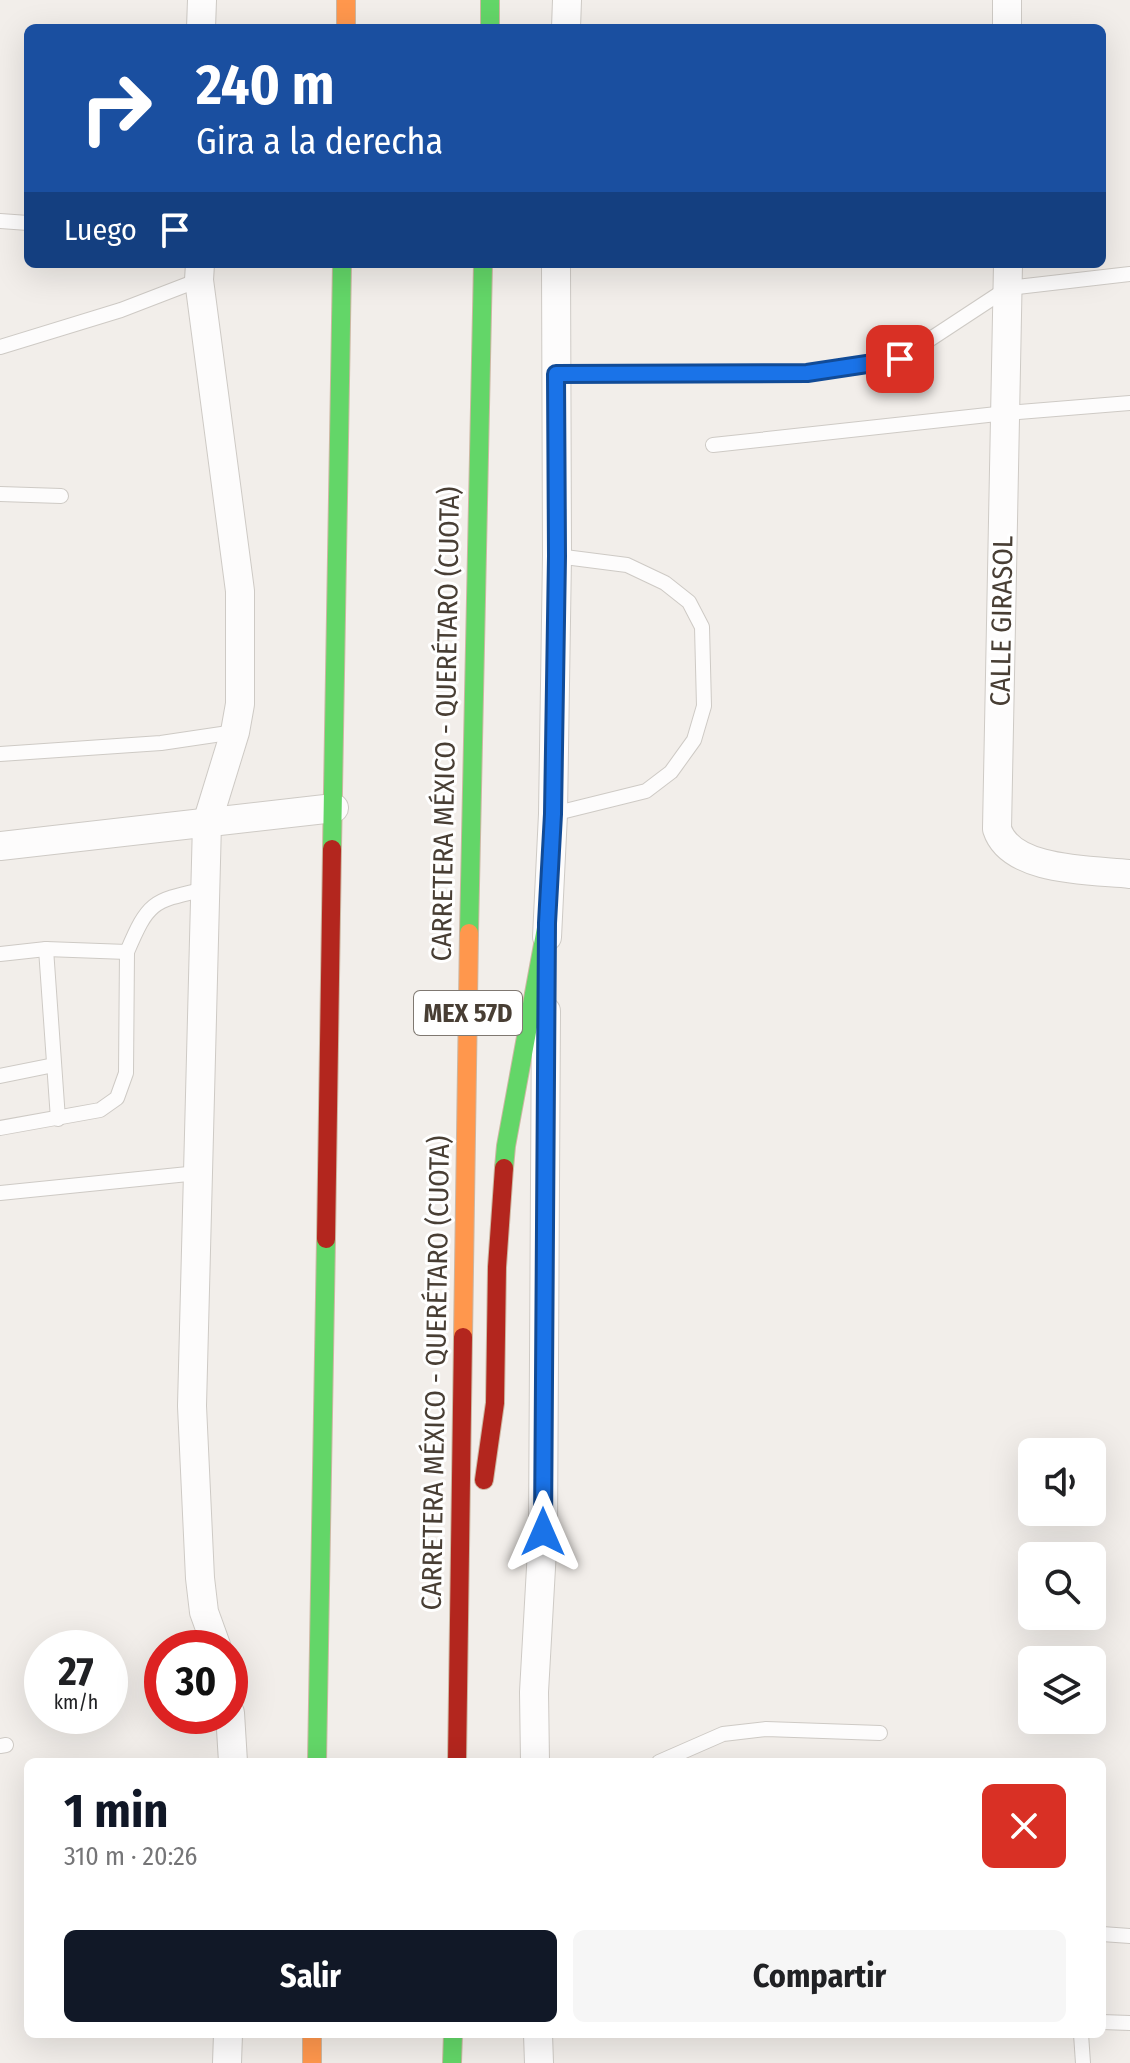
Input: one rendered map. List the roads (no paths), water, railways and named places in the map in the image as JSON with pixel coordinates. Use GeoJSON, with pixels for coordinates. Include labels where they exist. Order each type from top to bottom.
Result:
{"type":"FeatureCollection","features":[{"type":"Feature","properties":{"kind":"highway"},"geometry":{"type":"LineString","coordinates":[[346,0],[346,24]]}},
{"type":"Feature","properties":{"kind":"highway"},"geometry":{"type":"LineString","coordinates":[[490,0],[490,24]]}},
{"type":"Feature","properties":{"kind":"highway"},"geometry":{"type":"LineString","coordinates":[[317,1758],[342,268]]}},
{"type":"Feature","properties":{"kind":"highway","name":"CARRETERA MÉXICO - QUERÉTARO (CUOTA)"},"geometry":{"type":"LineString","coordinates":[[457,1758],[472,703],[483,268]]}},
{"type":"Feature","properties":{"kind":"highway"},"geometry":{"type":"LineString","coordinates":[[459,1652],[495,1403],[497,1267],[506,1146],[547,923]]}},
{"type":"Feature","properties":{"kind":"highway"},"geometry":{"type":"LineString","coordinates":[[312,2038],[312,2063]]}},
{"type":"Feature","properties":{"kind":"highway"},"geometry":{"type":"LineString","coordinates":[[452,2063],[453,2038]]}},
{"type":"Feature","properties":{"kind":"street"},"geometry":{"type":"LineString","coordinates":[[201,24],[202,0]]}},
{"type":"Feature","properties":{"kind":"street"},"geometry":{"type":"LineString","coordinates":[[566,24],[567,0]]}},
{"type":"Feature","properties":{"kind":"street"},"geometry":{"type":"LineString","coordinates":[[1007,0],[1007,24]]}},
{"type":"Feature","properties":{"kind":"street"},"geometry":{"type":"LineString","coordinates":[[535,1758],[534,1692],[543,1532],[547,923],[553,814],[557,556],[556,268]]}},
{"type":"Feature","properties":{"kind":"street"},"geometry":{"type":"LineString","coordinates":[[200,272],[240,591],[240,704],[235,732],[207,823],[193,1422],[200,1578],[204,1612],[210,1630]]}},
{"type":"Feature","properties":{"kind":"street","name":"CALLE GIRASOL"},"geometry":{"type":"LineString","coordinates":[[1008,276],[997,829],[1000,840],[1012,851],[1045,865],[1130,874]]}},
{"type":"Feature","properties":{"kind":"street"},"geometry":{"type":"LineString","coordinates":[[0,846],[334,808]]}},
{"type":"Feature","properties":{"kind":"street"},"geometry":{"type":"LineString","coordinates":[[231,1734],[233,1758]]}},
{"type":"Feature","properties":{"kind":"street"},"geometry":{"type":"LineString","coordinates":[[227,2063],[228,2038]]}},
{"type":"Feature","properties":{"kind":"street"},"geometry":{"type":"LineString","coordinates":[[538,2038],[539,2063]]}},
{"type":"Feature","properties":{"kind":"lane"},"geometry":{"type":"LineString","coordinates":[[0,221],[24,223]]}},
{"type":"Feature","properties":{"kind":"lane"},"geometry":{"type":"LineString","coordinates":[[0,347],[121,310],[200,272]]}},
{"type":"Feature","properties":{"kind":"lane"},"geometry":{"type":"LineString","coordinates":[[556,374],[807,373],[860,367],[900,359],[1008,276],[1130,274]]}},
{"type":"Feature","properties":{"kind":"lane"},"geometry":{"type":"LineString","coordinates":[[713,445],[1006,413],[1130,403]]}},
{"type":"Feature","properties":{"kind":"lane"},"geometry":{"type":"LineString","coordinates":[[0,494],[61,496]]}},
{"type":"Feature","properties":{"kind":"lane"},"geometry":{"type":"LineString","coordinates":[[553,814],[646,791],[671,772],[694,740],[704,706],[702,627],[689,602],[665,583],[627,565],[557,556]]}},
{"type":"Feature","properties":{"kind":"lane"},"geometry":{"type":"LineString","coordinates":[[0,754],[161,743],[235,732]]}},
{"type":"Feature","properties":{"kind":"lane"},"geometry":{"type":"LineString","coordinates":[[0,1128],[100,1110],[117,1098],[126,1073],[127,952],[149,909],[162,899],[206,889]]}},
{"type":"Feature","properties":{"kind":"lane"},"geometry":{"type":"LineString","coordinates":[[0,954],[46,949],[127,952]]}},
{"type":"Feature","properties":{"kind":"lane"},"geometry":{"type":"LineString","coordinates":[[46,949],[58,1119]]}},
{"type":"Feature","properties":{"kind":"lane"},"geometry":{"type":"LineString","coordinates":[[0,1076],[54,1065]]}},
{"type":"Feature","properties":{"kind":"lane"},"geometry":{"type":"LineString","coordinates":[[0,1193],[198,1173]]}},
{"type":"Feature","properties":{"kind":"lane"},"geometry":{"type":"LineString","coordinates":[[668,1758],[723,1734],[766,1729],[880,1733]]}},
{"type":"Feature","properties":{"kind":"lane"},"geometry":{"type":"LineString","coordinates":[[1106,1934],[1130,1936]]}},
{"type":"Feature","properties":{"kind":"lane"},"geometry":{"type":"LineString","coordinates":[[1106,2022],[1130,2023]]}},
{"type":"Feature","properties":{"kind":"lane"},"geometry":{"type":"LineString","coordinates":[[1081,2038],[1083,2063]]}}]}
